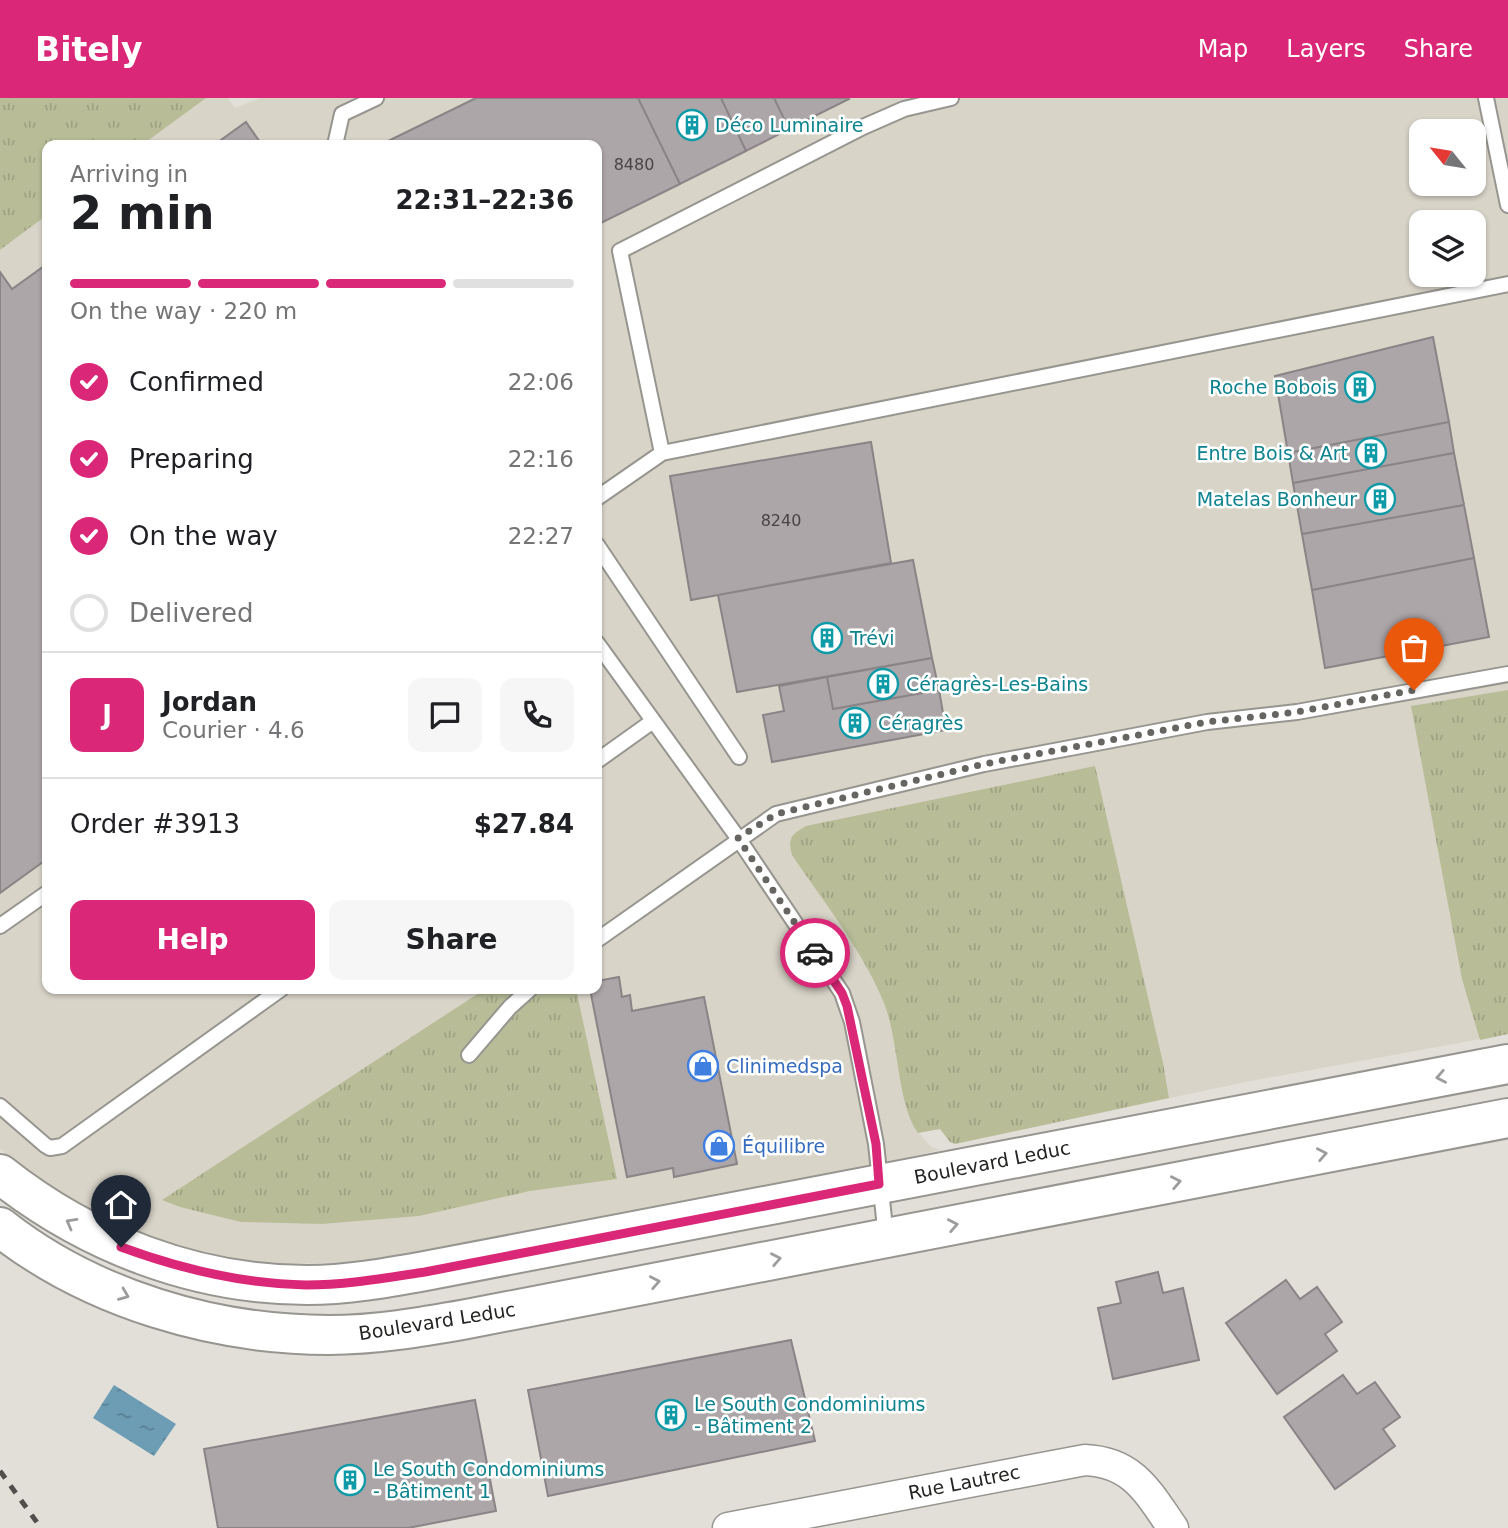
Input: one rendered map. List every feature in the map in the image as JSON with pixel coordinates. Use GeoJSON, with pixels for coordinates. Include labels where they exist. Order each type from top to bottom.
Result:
{"type":"FeatureCollection","features":[{"type":"Feature","properties":{"kind":"street","name":"Boulevard Leduc"},"geometry":{"type":"LineString","coordinates":[[0,1174],[51,1212],[98,1237],[147,1257],[231,1278],[307,1285],[356,1282],[425,1272],[1508,1064]]}},
{"type":"Feature","properties":{"kind":"street","name":"Boulevard Leduc"},"geometry":{"type":"LineString","coordinates":[[0,1227],[73,1273],[151,1306],[183,1316],[281,1333],[331,1335],[381,1332],[440,1324],[1508,1118]]}},
{"type":"Feature","properties":{"kind":"street","name":"Rue Lautrec"},"geometry":{"type":"LineString","coordinates":[[728,1528],[1085,1460],[1116,1465],[1131,1475],[1151,1496],[1173,1528]]}},
{"type":"Feature","properties":{"kind":"lane"},"geometry":{"type":"LineString","coordinates":[[336,140],[342,114],[376,98]]}},
{"type":"Feature","properties":{"kind":"lane"},"geometry":{"type":"LineString","coordinates":[[662,453],[621,251],[863,127],[904,108],[951,98]]}},
{"type":"Feature","properties":{"kind":"lane"},"geometry":{"type":"LineString","coordinates":[[1486,98],[1508,205]]}},
{"type":"Feature","properties":{"kind":"lane"},"geometry":{"type":"LineString","coordinates":[[602,495],[662,453],[1508,284]]}},
{"type":"Feature","properties":{"kind":"lane"},"geometry":{"type":"LineString","coordinates":[[602,552],[740,757]]}},
{"type":"Feature","properties":{"kind":"lane"},"geometry":{"type":"LineString","coordinates":[[602,650],[738,838],[833,979],[847,1006],[876,1144],[886,1238]]}},
{"type":"Feature","properties":{"kind":"lane"},"geometry":{"type":"LineString","coordinates":[[602,936],[738,838],[776,814],[984,764],[1207,722],[1297,712],[1508,674]]}},
{"type":"Feature","properties":{"kind":"lane"},"geometry":{"type":"LineString","coordinates":[[602,757],[653,721]]}},
{"type":"Feature","properties":{"kind":"lane"},"geometry":{"type":"LineString","coordinates":[[0,926],[42,897]]}},
{"type":"Feature","properties":{"kind":"lane"},"geometry":{"type":"LineString","coordinates":[[0,1106],[45,1145],[50,1148],[61,1146],[274,994]]}},
{"type":"Feature","properties":{"kind":"lane"},"geometry":{"type":"LineString","coordinates":[[468,1055],[524,994]]}},
{"type":"Feature","properties":{"kind":"shaded area"},"geometry":{"type":"Polygon","coordinates":[[[206,98],[228,98],[235,108],[260,98],[1508,98],[1508,1034],[1245,1082],[955,1144],[950,1142],[942,1130],[935,1129],[919,1133],[931,1147],[940,1150],[824,1176],[368,1262],[267,1264],[194,1252],[97,1215],[24,1170],[0,1149],[0,250],[42,219],[42,994],[602,994],[602,140],[149,140],[206,98]]]}},
{"type":"Feature","properties":{"kind":"green space"},"geometry":{"type":"Polygon","coordinates":[[[0,98],[206,98],[149,140],[42,140],[42,219],[0,250],[0,98]]]}},
{"type":"Feature","properties":{"kind":"green space"},"geometry":{"type":"Polygon","coordinates":[[[1508,690],[1508,1034],[1480,1040],[1462,979],[1411,706],[1508,690]]]}},
{"type":"Feature","properties":{"kind":"green space"},"geometry":{"type":"Polygon","coordinates":[[[1095,766],[1169,1098],[955,1144],[950,1142],[940,1129],[918,1133],[906,1106],[893,1035],[884,1003],[854,945],[792,855],[792,837],[806,826],[1095,766]]]}},
{"type":"Feature","properties":{"kind":"green space"},"geometry":{"type":"Polygon","coordinates":[[[477,994],[577,994],[617,1179],[530,1191],[419,1216],[322,1224],[241,1222],[162,1200],[477,994]]]}},
{"type":"Feature","properties":{"kind":"water"},"geometry":{"type":"Polygon","coordinates":[[[114,1385],[176,1424],[154,1456],[93,1418],[114,1385]]]}},
{"type":"Feature","properties":{"kind":"building"},"geometry":{"type":"Polygon","coordinates":[[[476,98],[638,98],[680,184],[602,223],[602,140],[390,140],[476,98]]]}},
{"type":"Feature","properties":{"kind":"building","name":"Déco Luminaire"},"geometry":{"type":"Polygon","coordinates":[[[638,98],[721,98],[746,151],[680,184],[638,98]]]}},
{"type":"Feature","properties":{"kind":"building"},"geometry":{"type":"Polygon","coordinates":[[[721,98],[774,98],[789,129],[746,151],[721,98]]]}},
{"type":"Feature","properties":{"kind":"building"},"geometry":{"type":"Polygon","coordinates":[[[774,98],[848,98],[849,99],[789,129],[774,98]]]}},
{"type":"Feature","properties":{"kind":"building"},"geometry":{"type":"Polygon","coordinates":[[[246,122],[259,140],[221,140],[246,122]]]}},
{"type":"Feature","properties":{"kind":"building"},"geometry":{"type":"Polygon","coordinates":[[[42,268],[42,863],[0,893],[0,272],[12,289],[42,268]]]}},
{"type":"Feature","properties":{"kind":"building","name":"Roche Bobois"},"geometry":{"type":"Polygon","coordinates":[[[1433,337],[1449,422],[1288,453],[1275,376],[1433,337]]]}},
{"type":"Feature","properties":{"kind":"building","name":"Entre Bois & Art"},"geometry":{"type":"Polygon","coordinates":[[[1449,422],[1454,453],[1293,483],[1288,453],[1449,422]]]}},
{"type":"Feature","properties":{"kind":"building"},"geometry":{"type":"Polygon","coordinates":[[[871,442],[891,563],[691,600],[670,476],[871,442]]]}},
{"type":"Feature","properties":{"kind":"building","name":"Matelas Bonheur"},"geometry":{"type":"Polygon","coordinates":[[[1454,453],[1464,505],[1302,534],[1293,483],[1454,453]]]}},
{"type":"Feature","properties":{"kind":"building"},"geometry":{"type":"Polygon","coordinates":[[[1464,505],[1474,558],[1312,590],[1302,534],[1464,505]]]}},
{"type":"Feature","properties":{"kind":"building"},"geometry":{"type":"Polygon","coordinates":[[[1474,558],[1489,637],[1325,668],[1312,590],[1474,558]]]}},
{"type":"Feature","properties":{"kind":"building","name":"Trévi"},"geometry":{"type":"Polygon","coordinates":[[[913,560],[932,658],[737,692],[718,595],[913,560]]]}},
{"type":"Feature","properties":{"kind":"building","name":"Céragrès-Les-Bains"},"geometry":{"type":"Polygon","coordinates":[[[932,658],[939,690],[833,709],[827,677],[932,658]]]}},
{"type":"Feature","properties":{"kind":"building","name":"Céragrès"},"geometry":{"type":"Polygon","coordinates":[[[827,677],[833,709],[939,690],[946,730],[772,762],[763,715],[784,711],[779,686],[827,677]]]}},
{"type":"Feature","properties":{"kind":"building"},"geometry":{"type":"Polygon","coordinates":[[[619,977],[622,997],[630,995],[632,1011],[704,997],[737,1164],[674,1177],[673,1168],[627,1177],[591,994],[602,994],[602,980],[619,977]]]}},
{"type":"Feature","properties":{"kind":"building"},"geometry":{"type":"Polygon","coordinates":[[[1158,1272],[1163,1293],[1183,1288],[1199,1360],[1113,1379],[1098,1308],[1121,1303],[1116,1282],[1158,1272]]]}},
{"type":"Feature","properties":{"kind":"building"},"geometry":{"type":"Polygon","coordinates":[[[1286,1280],[1300,1299],[1317,1287],[1342,1322],[1325,1334],[1337,1351],[1277,1394],[1226,1323],[1286,1280]]]}},
{"type":"Feature","properties":{"kind":"building","name":"Le South Condominiums - Bâtiment 2"},"geometry":{"type":"Polygon","coordinates":[[[791,1340],[815,1441],[548,1496],[528,1390],[791,1340]]]}},
{"type":"Feature","properties":{"kind":"building"},"geometry":{"type":"Polygon","coordinates":[[[1343,1375],[1357,1394],[1375,1382],[1400,1417],[1383,1429],[1395,1446],[1335,1489],[1284,1417],[1343,1375]]]}},
{"type":"Feature","properties":{"kind":"building","name":"Le South Condominiums - Bâtiment 1"},"geometry":{"type":"Polygon","coordinates":[[[475,1400],[496,1511],[408,1528],[218,1528],[204,1449],[475,1400]]]}},
{"type":"Feature","properties":{"kind":"railway"},"geometry":{"type":"LineString","coordinates":[[0,1471],[41,1528]]}},
{"type":"Feature","properties":{"kind":"way so far"},"geometry":{"type":"LineString","coordinates":[[815,953],[738,838],[776,814],[984,764],[1207,722],[1297,712],[1414,690]]}},
{"type":"Feature","properties":{"kind":"place","name":"Déco Luminaire"},"geometry":{"type":"Point","coordinates":[692,125]}},
{"type":"Feature","properties":{"kind":"place","name":"Roche Bobois"},"geometry":{"type":"Point","coordinates":[1360,387]}},
{"type":"Feature","properties":{"kind":"place","name":"Entre Bois & Art"},"geometry":{"type":"Point","coordinates":[1371,453]}},
{"type":"Feature","properties":{"kind":"place","name":"Matelas Bonheur"},"geometry":{"type":"Point","coordinates":[1380,499]}},
{"type":"Feature","properties":{"kind":"place","name":"Trévi"},"geometry":{"type":"Point","coordinates":[827,638]}},
{"type":"Feature","properties":{"kind":"place","name":"Céragrès-Les-Bains"},"geometry":{"type":"Point","coordinates":[883,684]}},
{"type":"Feature","properties":{"kind":"place","name":"Céragrès"},"geometry":{"type":"Point","coordinates":[855,723]}},
{"type":"Feature","properties":{"kind":"place","name":"Clinimedspa"},"geometry":{"type":"Point","coordinates":[703,1066]}},
{"type":"Feature","properties":{"kind":"place","name":"Équilibre"},"geometry":{"type":"Point","coordinates":[719,1146]}},
{"type":"Feature","properties":{"kind":"place","name":"Le South Condominiums - Bâtiment 2"},"geometry":{"type":"Point","coordinates":[671,1415]}},
{"type":"Feature","properties":{"kind":"place","name":"Le South Condominiums - Bâtiment 1"},"geometry":{"type":"Point","coordinates":[350,1480]}},
{"type":"Feature","properties":{"kind":"route"},"geometry":{"type":"LineString","coordinates":[[121,1247],[174,1265],[256,1282],[332,1284],[425,1272],[879,1184],[876,1144],[852,1022],[842,993],[815,953]]}}]}
